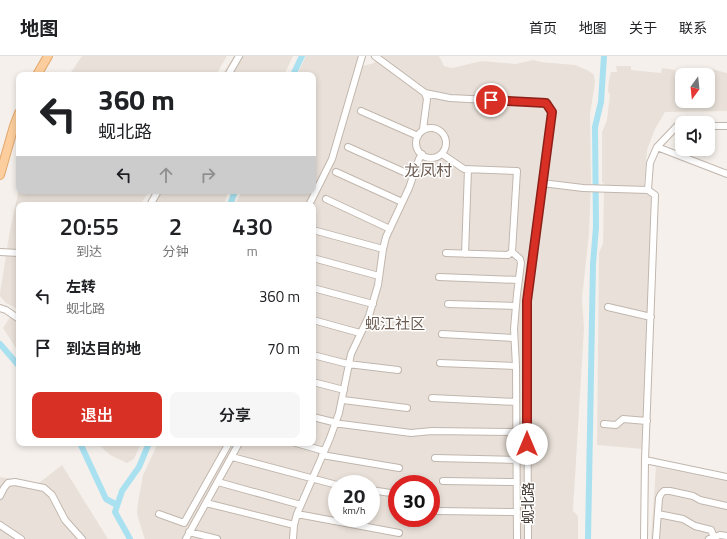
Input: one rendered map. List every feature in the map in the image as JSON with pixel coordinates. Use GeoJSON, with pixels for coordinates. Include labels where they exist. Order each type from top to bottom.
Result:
{"type":"FeatureCollection","features":[{"type":"Feature","properties":{"kind":"main road"},"geometry":{"type":"LineString","coordinates":[[39,72],[48,56]]}},
{"type":"Feature","properties":{"kind":"main road"},"geometry":{"type":"LineString","coordinates":[[0,175],[16,121]]}},
{"type":"Feature","properties":{"kind":"street"},"geometry":{"type":"LineString","coordinates":[[230,72],[239,56]]}},
{"type":"Feature","properties":{"kind":"street"},"geometry":{"type":"LineString","coordinates":[[316,191],[332,159],[362,56]]}},
{"type":"Feature","properties":{"kind":"street","name":"蚬北路"},"geometry":{"type":"LineString","coordinates":[[375,56],[425,93],[450,98],[546,103],[552,112],[527,301],[528,539]]}},
{"type":"Feature","properties":{"kind":"street"},"geometry":{"type":"LineString","coordinates":[[424,130],[427,99],[425,93]]}},
{"type":"Feature","properties":{"kind":"street"},"geometry":{"type":"LineString","coordinates":[[361,111],[418,136]]}},
{"type":"Feature","properties":{"kind":"street"},"geometry":{"type":"LineString","coordinates":[[715,126],[727,126]]}},
{"type":"Feature","properties":{"kind":"street"},"geometry":{"type":"LineString","coordinates":[[430,127],[442,131],[447,142],[442,154],[430,158],[419,152],[416,146],[418,136],[424,130],[430,127]]}},
{"type":"Feature","properties":{"kind":"street"},"geometry":{"type":"LineString","coordinates":[[648,190],[650,163],[657,147],[675,128]]}},
{"type":"Feature","properties":{"kind":"street"},"geometry":{"type":"LineString","coordinates":[[348,146],[413,176]]}},
{"type":"Feature","properties":{"kind":"street"},"geometry":{"type":"LineString","coordinates":[[657,147],[727,174]]}},
{"type":"Feature","properties":{"kind":"street"},"geometry":{"type":"LineString","coordinates":[[293,539],[294,525],[297,514],[336,423],[343,400],[348,364],[353,347],[369,316],[373,304],[383,249],[390,228],[422,154]]}},
{"type":"Feature","properties":{"kind":"street"},"geometry":{"type":"LineString","coordinates":[[442,154],[464,169],[468,170],[517,171],[512,252]]}},
{"type":"Feature","properties":{"kind":"street"},"geometry":{"type":"LineString","coordinates":[[465,254],[468,170]]}},
{"type":"Feature","properties":{"kind":"street"},"geometry":{"type":"LineString","coordinates":[[336,172],[402,202]]}},
{"type":"Feature","properties":{"kind":"street"},"geometry":{"type":"LineString","coordinates":[[542,183],[583,188],[648,190],[655,194],[644,539]]}},
{"type":"Feature","properties":{"kind":"street"},"geometry":{"type":"LineString","coordinates":[[326,199],[390,228]]}},
{"type":"Feature","properties":{"kind":"street"},"geometry":{"type":"LineString","coordinates":[[316,231],[383,249]]}},
{"type":"Feature","properties":{"kind":"street"},"geometry":{"type":"LineString","coordinates":[[0,252],[16,253]]}},
{"type":"Feature","properties":{"kind":"street"},"geometry":{"type":"LineString","coordinates":[[446,253],[508,255],[512,252]]}},
{"type":"Feature","properties":{"kind":"street"},"geometry":{"type":"LineString","coordinates":[[512,252],[520,258],[521,263],[514,338],[516,366],[517,539]]}},
{"type":"Feature","properties":{"kind":"street"},"geometry":{"type":"LineString","coordinates":[[316,259],[379,276]]}},
{"type":"Feature","properties":{"kind":"street"},"geometry":{"type":"LineString","coordinates":[[439,277],[519,280]]}},
{"type":"Feature","properties":{"kind":"street"},"geometry":{"type":"LineString","coordinates":[[316,289],[373,304]]}},
{"type":"Feature","properties":{"kind":"street"},"geometry":{"type":"LineString","coordinates":[[448,304],[516,306]]}},
{"type":"Feature","properties":{"kind":"street"},"geometry":{"type":"LineString","coordinates":[[0,308],[16,317]]}},
{"type":"Feature","properties":{"kind":"street"},"geometry":{"type":"LineString","coordinates":[[608,308],[650,317]]}},
{"type":"Feature","properties":{"kind":"street"},"geometry":{"type":"LineString","coordinates":[[316,321],[360,333]]}},
{"type":"Feature","properties":{"kind":"street"},"geometry":{"type":"LineString","coordinates":[[442,334],[514,338]]}},
{"type":"Feature","properties":{"kind":"street"},"geometry":{"type":"LineString","coordinates":[[316,356],[348,364],[398,370]]}},
{"type":"Feature","properties":{"kind":"street"},"geometry":{"type":"LineString","coordinates":[[440,363],[516,366]]}},
{"type":"Feature","properties":{"kind":"street"},"geometry":{"type":"LineString","coordinates":[[316,383],[344,390]]}},
{"type":"Feature","properties":{"kind":"street"},"geometry":{"type":"LineString","coordinates":[[432,398],[516,402]]}},
{"type":"Feature","properties":{"kind":"street"},"geometry":{"type":"LineString","coordinates":[[343,400],[407,408]]}},
{"type":"Feature","properties":{"kind":"street"},"geometry":{"type":"LineString","coordinates":[[316,418],[336,423],[411,433],[432,431],[516,432]]}},
{"type":"Feature","properties":{"kind":"street"},"geometry":{"type":"LineString","coordinates":[[604,424],[616,425],[623,419],[647,421]]}},
{"type":"Feature","properties":{"kind":"street"},"geometry":{"type":"LineString","coordinates":[[159,514],[184,523],[227,446]]}},
{"type":"Feature","properties":{"kind":"street"},"geometry":{"type":"LineString","coordinates":[[186,539],[238,446]]}},
{"type":"Feature","properties":{"kind":"street"},"geometry":{"type":"LineString","coordinates":[[304,446],[323,453],[399,468]]}},
{"type":"Feature","properties":{"kind":"street"},"geometry":{"type":"LineString","coordinates":[[232,457],[328,482]]}},
{"type":"Feature","properties":{"kind":"street"},"geometry":{"type":"LineString","coordinates":[[435,458],[516,460]]}},
{"type":"Feature","properties":{"kind":"street"},"geometry":{"type":"LineString","coordinates":[[646,460],[727,477]]}},
{"type":"Feature","properties":{"kind":"street"},"geometry":{"type":"LineString","coordinates":[[443,481],[516,482]]}},
{"type":"Feature","properties":{"kind":"street"},"geometry":{"type":"LineString","coordinates":[[0,496],[8,483],[15,482],[44,488],[52,495],[65,520],[82,539]]}},
{"type":"Feature","properties":{"kind":"street"},"geometry":{"type":"LineString","coordinates":[[218,482],[301,505]]}},
{"type":"Feature","properties":{"kind":"street"},"geometry":{"type":"LineString","coordinates":[[656,539],[659,498],[664,491],[693,496],[700,500],[727,506]]}},
{"type":"Feature","properties":{"kind":"street"},"geometry":{"type":"LineString","coordinates":[[206,503],[294,525]]}},
{"type":"Feature","properties":{"kind":"street"},"geometry":{"type":"LineString","coordinates":[[440,511],[516,512]]}},
{"type":"Feature","properties":{"kind":"street"},"geometry":{"type":"LineString","coordinates":[[297,514],[399,533]]}},
{"type":"Feature","properties":{"kind":"street"},"geometry":{"type":"LineString","coordinates":[[658,514],[683,519],[695,526],[711,530],[712,538],[720,535],[727,536]]}},
{"type":"Feature","properties":{"kind":"street"},"geometry":{"type":"LineString","coordinates":[[0,525],[21,539]]}},
{"type":"Feature","properties":{"kind":"street"},"geometry":{"type":"LineString","coordinates":[[189,532],[217,539]]}},
{"type":"Feature","properties":{"kind":"shaded area"},"geometry":{"type":"Polygon","coordinates":[[[82,56],[227,56],[218,72],[71,72],[82,56]]]}},
{"type":"Feature","properties":{"kind":"shaded area"},"geometry":{"type":"Polygon","coordinates":[[[234,56],[293,56],[285,72],[224,72],[234,56]]]}},
{"type":"Feature","properties":{"kind":"shaded area"},"geometry":{"type":"Polygon","coordinates":[[[306,56],[366,56],[363,66],[374,63],[378,56],[439,56],[444,66],[452,68],[482,61],[516,64],[533,60],[575,65],[594,75],[595,83],[590,114],[591,182],[589,234],[582,298],[584,328],[573,511],[578,516],[578,539],[145,539],[137,514],[138,502],[143,475],[157,446],[316,446],[316,202],[236,202],[240,194],[316,194],[316,72],[298,72],[306,56]]]}},
{"type":"Feature","properties":{"kind":"shaded area"},"geometry":{"type":"Polygon","coordinates":[[[616,66],[631,66],[631,70],[661,73],[662,68],[675,70],[675,108],[715,108],[715,70],[727,73],[727,111],[665,112],[655,129],[647,150],[644,185],[651,199],[643,449],[597,445],[599,253],[603,243],[604,184],[602,182],[602,132],[607,120],[610,94],[608,92],[609,80],[611,72],[617,72],[616,66]]]}},
{"type":"Feature","properties":{"kind":"shaded area"},"geometry":{"type":"Polygon","coordinates":[[[18,194],[147,194],[142,202],[16,202],[18,194]]]}},
{"type":"Feature","properties":{"kind":"shaded area"},"geometry":{"type":"Polygon","coordinates":[[[152,194],[227,194],[225,202],[148,202],[152,194]]]}},
{"type":"Feature","properties":{"kind":"shaded area"},"geometry":{"type":"Polygon","coordinates":[[[16,203],[16,308],[6,303],[0,296],[10,230],[16,203]]]}},
{"type":"Feature","properties":{"kind":"shaded area"},"geometry":{"type":"Polygon","coordinates":[[[14,311],[16,312],[16,348],[3,328],[14,311]]]}},
{"type":"Feature","properties":{"kind":"shaded area"},"geometry":{"type":"Polygon","coordinates":[[[100,446],[140,446],[134,459],[127,463],[110,455],[100,446]]]}},
{"type":"Feature","properties":{"kind":"shaded area"},"geometry":{"type":"Polygon","coordinates":[[[62,465],[108,539],[0,539],[0,477],[39,483],[62,465]]]}},
{"type":"Feature","properties":{"kind":"shaded area"},"geometry":{"type":"Polygon","coordinates":[[[656,467],[727,481],[727,539],[651,539],[656,467]]]}},
{"type":"Feature","properties":{"kind":"waterway"},"geometry":{"type":"LineString","coordinates":[[294,72],[302,56]]}},
{"type":"Feature","properties":{"kind":"waterway"},"geometry":{"type":"LineString","coordinates":[[588,539],[593,264],[596,227],[595,127],[601,102],[604,56]]}},
{"type":"Feature","properties":{"kind":"waterway"},"geometry":{"type":"LineString","coordinates":[[231,202],[234,194]]}},
{"type":"Feature","properties":{"kind":"waterway"},"geometry":{"type":"LineString","coordinates":[[0,344],[16,363]]}},
{"type":"Feature","properties":{"kind":"waterway"},"geometry":{"type":"LineString","coordinates":[[81,446],[106,499],[117,505]]}},
{"type":"Feature","properties":{"kind":"waterway"},"geometry":{"type":"LineString","coordinates":[[130,539],[115,512],[122,491],[139,467],[148,446]]}},
{"type":"Feature","properties":{"kind":"district","name":"龙凤村"},"geometry":{"type":"Point","coordinates":[428,170]}},
{"type":"Feature","properties":{"kind":"district","name":"蚬江社区"},"geometry":{"type":"Point","coordinates":[395,324]}},
{"type":"Feature","properties":{"kind":"route"},"geometry":{"type":"LineString","coordinates":[[491,100],[546,103],[552,112],[527,301],[527,444]]}}]}
